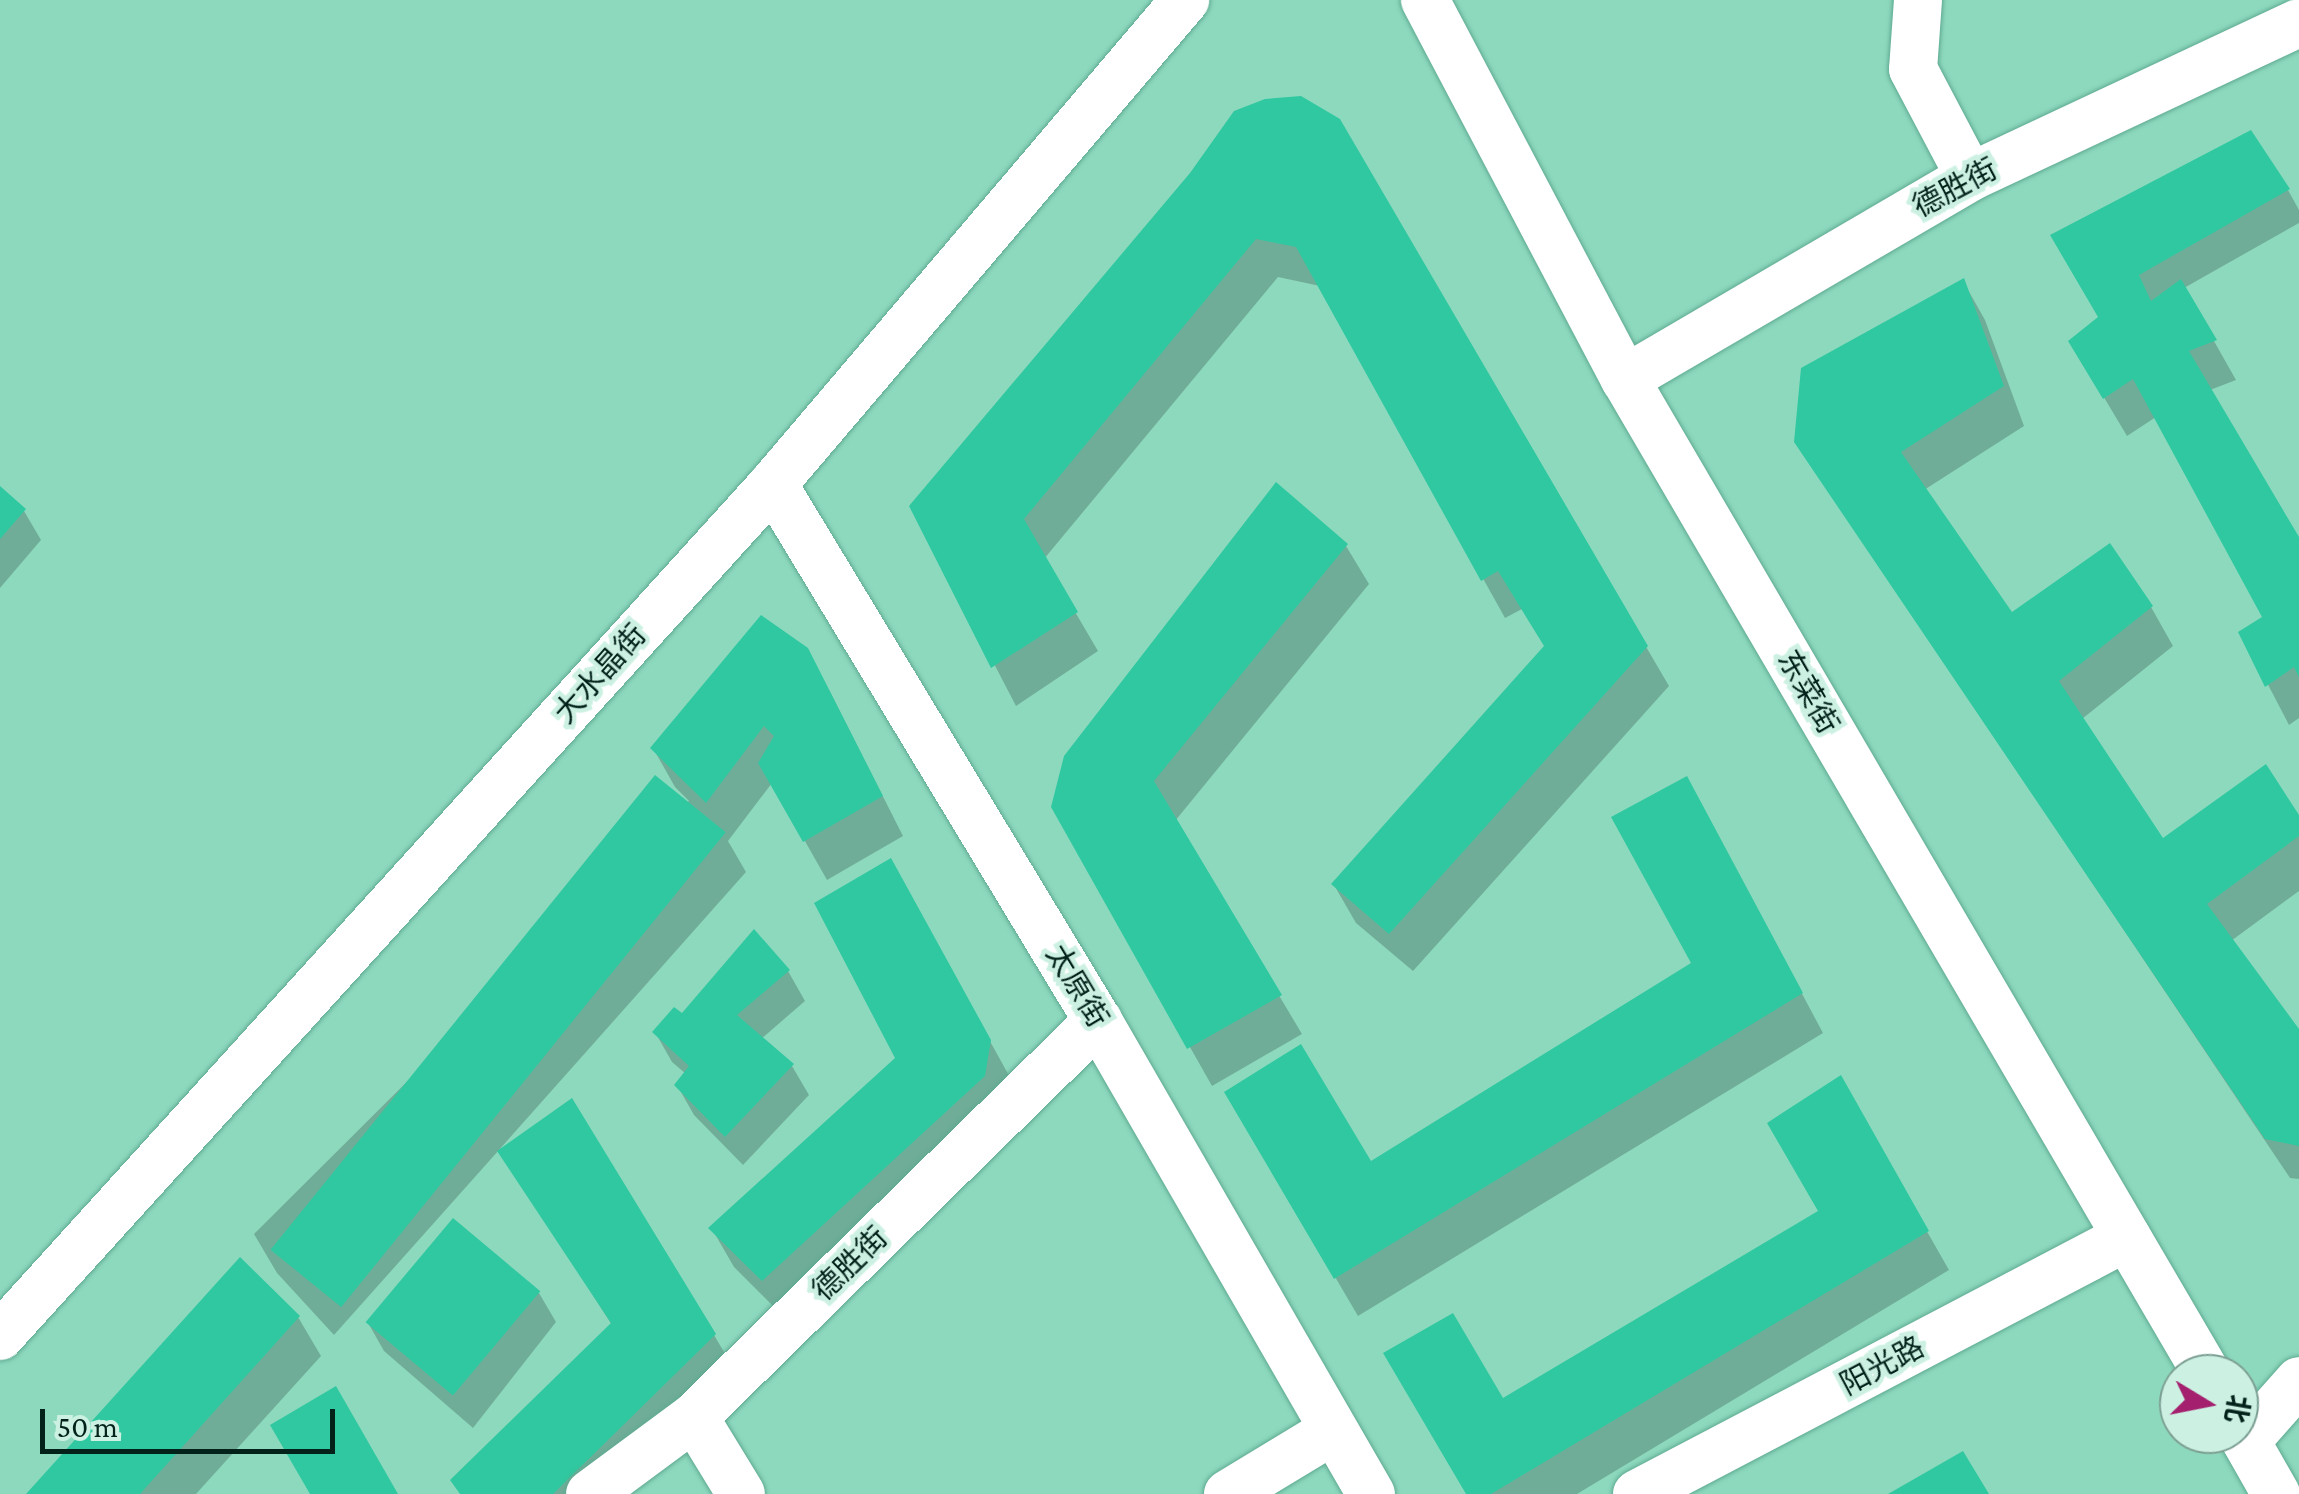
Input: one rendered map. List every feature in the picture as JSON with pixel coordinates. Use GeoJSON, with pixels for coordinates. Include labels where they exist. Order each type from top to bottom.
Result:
{"type":"FeatureCollection","features":[{"type":"Feature","properties":{"kind":"street","name":"大水晶街"},"geometry":{"type":"LineString","coordinates":[[0,1336],[772,484],[1185,0]]}},
{"type":"Feature","properties":{"kind":"street","name":"东菜街"},"geometry":{"type":"LineString","coordinates":[[1426,0],[1625,379],[2195,1354]]}},
{"type":"Feature","properties":{"kind":"street"},"geometry":{"type":"LineString","coordinates":[[1918,0],[1913,69],[1970,177]]}},
{"type":"Feature","properties":{"kind":"street","name":"德胜街"},"geometry":{"type":"LineString","coordinates":[[1625,379],[1970,177],[2299,23]]}},
{"type":"Feature","properties":{"kind":"street","name":"太原街"},"geometry":{"type":"LineString","coordinates":[[772,484],[1098,1021],[1371,1494]]}},
{"type":"Feature","properties":{"kind":"street","name":"德胜街"},"geometry":{"type":"LineString","coordinates":[[590,1494],[694,1417],[1098,1021]]}},
{"type":"Feature","properties":{"kind":"street","name":"阳光路"},"geometry":{"type":"LineString","coordinates":[[1637,1494],[2127,1237]]}},
{"type":"Feature","properties":{"kind":"street"},"geometry":{"type":"LineString","coordinates":[[2259,1419],[2299,1381]]}},
{"type":"Feature","properties":{"kind":"street"},"geometry":{"type":"LineString","coordinates":[[694,1417],[741,1494]]}},
{"type":"Feature","properties":{"kind":"street"},"geometry":{"type":"LineString","coordinates":[[1228,1494],[1332,1432]]}},
{"type":"Feature","properties":{"kind":"street"},"geometry":{"type":"LineString","coordinates":[[2253,1454],[2276,1494]]}},
{"type":"Feature","properties":{"kind":"building"},"geometry":{"type":"Polygon","coordinates":[[[1301,96],[1340,119],[1648,646],[1389,934],[1331,884],[1544,646],[1498,571],[1481,581],[1296,247],[1256,239],[1024,519],[1078,612],[991,668],[909,506],[1190,173],[1234,111],[1265,99],[1301,96]]]}},
{"type":"Feature","properties":{"kind":"building"},"geometry":{"type":"Polygon","coordinates":[[[2251,130],[2290,189],[2139,275],[2151,301],[2181,279],[2217,340],[2189,351],[2299,537],[2299,677],[2294,667],[2265,687],[2238,632],[2262,617],[2133,379],[2103,399],[2068,341],[2098,317],[2050,235],[2251,130]]]}},
{"type":"Feature","properties":{"kind":"building"},"geometry":{"type":"Polygon","coordinates":[[[1964,278],[2004,386],[1901,452],[2012,612],[2110,543],[2153,606],[2059,681],[2163,838],[2266,764],[2299,815],[2299,836],[2207,904],[2299,1029],[2299,1146],[2265,1139],[1794,442],[1801,368],[1964,278]]]}},
{"type":"Feature","properties":{"kind":"building"},"geometry":{"type":"Polygon","coordinates":[[[1276,482],[1348,544],[1154,781],[1282,995],[1187,1049],[1051,807],[1064,756],[1276,482]]]}},
{"type":"Feature","properties":{"kind":"building"},"geometry":{"type":"Polygon","coordinates":[[[0,486],[26,509],[0,539],[0,486]]]}},
{"type":"Feature","properties":{"kind":"building"},"geometry":{"type":"Polygon","coordinates":[[[761,615],[808,648],[883,796],[803,842],[758,763],[774,736],[764,726],[706,803],[650,748],[761,615]]]}},
{"type":"Feature","properties":{"kind":"building"},"geometry":{"type":"Polygon","coordinates":[[[655,775],[726,832],[341,1307],[270,1250],[655,775]]]}},
{"type":"Feature","properties":{"kind":"building"},"geometry":{"type":"Polygon","coordinates":[[[1687,776],[1803,993],[1334,1279],[1224,1092],[1301,1044],[1371,1161],[1691,963],[1611,817],[1687,776]]]}},
{"type":"Feature","properties":{"kind":"building"},"geometry":{"type":"Polygon","coordinates":[[[891,858],[991,1040],[985,1076],[762,1281],[708,1228],[895,1058],[814,903],[891,858]]]}},
{"type":"Feature","properties":{"kind":"building"},"geometry":{"type":"Polygon","coordinates":[[[754,929],[790,970],[737,1015],[794,1064],[725,1137],[674,1085],[689,1066],[652,1032],[674,1007],[682,1013],[754,929]]]}},
{"type":"Feature","properties":{"kind":"building"},"geometry":{"type":"Polygon","coordinates":[[[1841,1075],[1929,1231],[1491,1494],[1466,1494],[1383,1353],[1453,1313],[1503,1398],[1818,1211],[1767,1123],[1841,1075]]]}},
{"type":"Feature","properties":{"kind":"building"},"geometry":{"type":"Polygon","coordinates":[[[572,1098],[716,1334],[553,1494],[460,1494],[450,1480],[611,1323],[497,1151],[572,1098]]]}},
{"type":"Feature","properties":{"kind":"building"},"geometry":{"type":"Polygon","coordinates":[[[453,1218],[540,1291],[453,1395],[366,1322],[453,1218]]]}},
{"type":"Feature","properties":{"kind":"building"},"geometry":{"type":"Polygon","coordinates":[[[240,1257],[300,1316],[140,1494],[26,1494],[240,1257]]]}},
{"type":"Feature","properties":{"kind":"building"},"geometry":{"type":"Polygon","coordinates":[[[336,1386],[398,1494],[310,1494],[270,1425],[336,1386]]]}},
{"type":"Feature","properties":{"kind":"building"},"geometry":{"type":"Polygon","coordinates":[[[1963,1451],[1989,1494],[1888,1494],[1963,1451]]]}}]}
